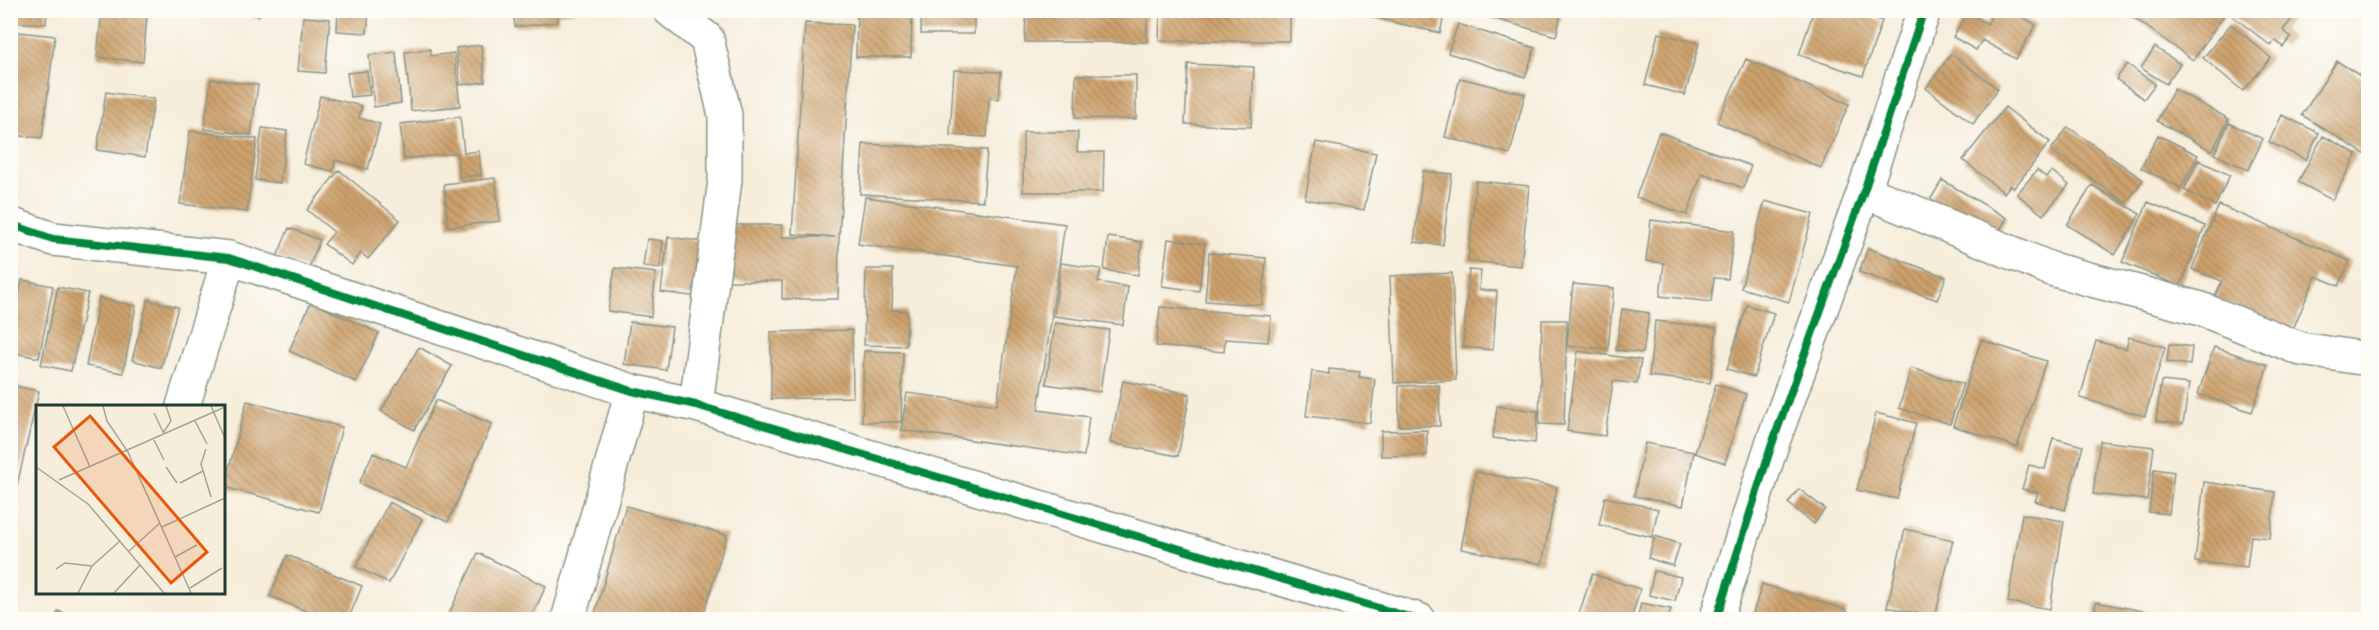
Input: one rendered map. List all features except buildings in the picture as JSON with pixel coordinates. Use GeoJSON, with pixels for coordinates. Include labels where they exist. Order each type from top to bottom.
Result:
{"type":"FeatureCollection","features":[{"type":"Feature","properties":{"kind":"street"},"geometry":{"type":"LineString","coordinates":[[670,10],[707,39],[725,115],[725,180],[696,405]]}},
{"type":"Feature","properties":{"kind":"street"},"geometry":{"type":"LineString","coordinates":[[1716,620],[1772,444],[1864,191],[1924,10]]}},
{"type":"Feature","properties":{"kind":"street"},"geometry":{"type":"LineString","coordinates":[[1864,191],[2051,269],[2200,309],[2301,349],[2368,359]]}},
{"type":"Feature","properties":{"kind":"street"},"geometry":{"type":"LineString","coordinates":[[10,224],[53,239],[229,258],[632,391],[696,405],[1419,620]]}},
{"type":"Feature","properties":{"kind":"street"},"geometry":{"type":"LineString","coordinates":[[183,405],[229,258]]}},
{"type":"Feature","properties":{"kind":"street"},"geometry":{"type":"LineString","coordinates":[[568,620],[632,391]]}},
{"type":"Feature","properties":{"kind":"cycle path"},"geometry":{"type":"LineString","coordinates":[[1716,620],[1772,444],[1864,191],[1924,10]]}},
{"type":"Feature","properties":{"kind":"cycle path"},"geometry":{"type":"LineString","coordinates":[[10,224],[53,239],[229,258],[632,391],[696,405],[1419,620]]}}]}
